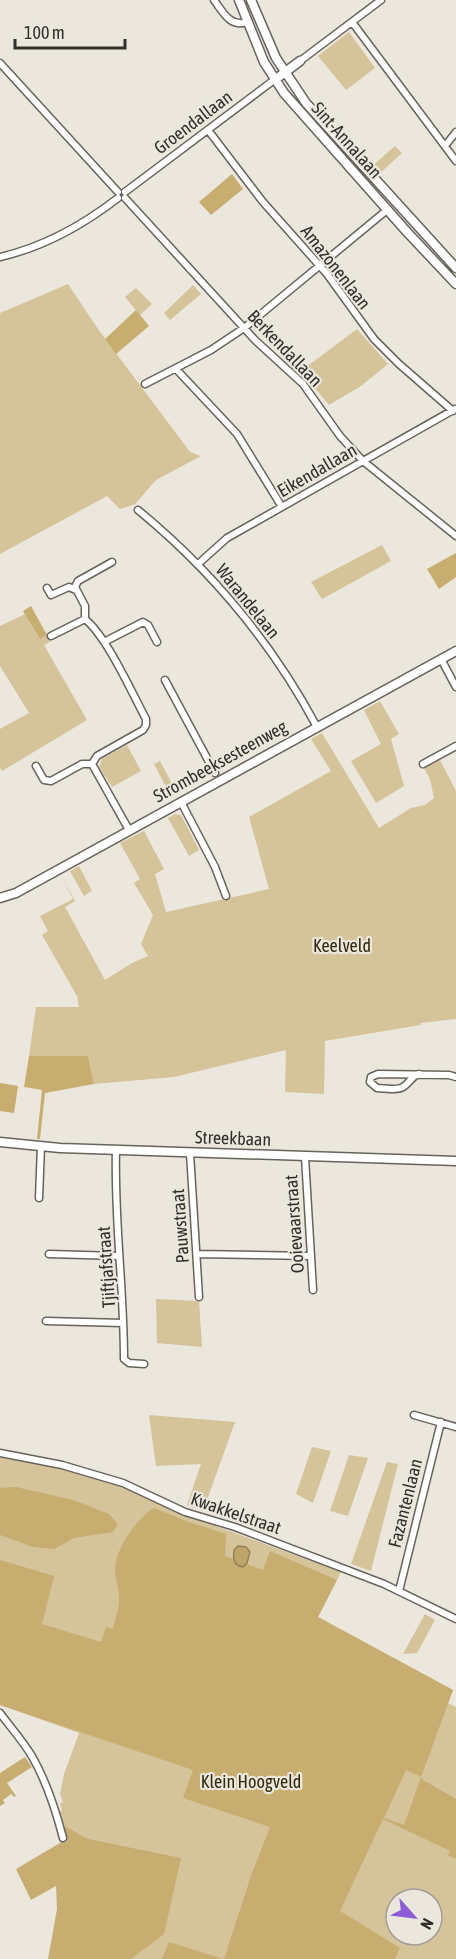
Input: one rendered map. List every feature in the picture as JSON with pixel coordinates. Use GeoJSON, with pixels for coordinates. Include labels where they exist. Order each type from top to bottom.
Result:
{"type":"FeatureCollection","features":[{"type":"Feature","properties":{"kind":"street"},"geometry":{"type":"LineString","coordinates":[[214,0],[233,23],[248,22]]}},
{"type":"Feature","properties":{"kind":"street","name":"Sint-Annalaan"},"geometry":{"type":"LineString","coordinates":[[239,0],[257,47],[280,76],[456,268]]}},
{"type":"Feature","properties":{"kind":"street","name":"Sint-Annalaan"},"geometry":{"type":"LineString","coordinates":[[251,0],[280,76],[297,110],[456,284]]}},
{"type":"Feature","properties":{"kind":"street"},"geometry":{"type":"LineString","coordinates":[[280,76],[381,0]]}},
{"type":"Feature","properties":{"kind":"street"},"geometry":{"type":"LineString","coordinates":[[352,22],[456,161]]}},
{"type":"Feature","properties":{"kind":"street","name":"Berkendallaan"},"geometry":{"type":"LineString","coordinates":[[0,63],[244,328],[306,388],[340,436],[363,461],[456,536]]}},
{"type":"Feature","properties":{"kind":"street","name":"Groendallaan"},"geometry":{"type":"LineString","coordinates":[[0,257],[51,240],[87,221],[280,76]]}},
{"type":"Feature","properties":{"kind":"street","name":"Amazonenlaan"},"geometry":{"type":"LineString","coordinates":[[208,130],[263,202],[321,266],[379,345],[454,410]]}},
{"type":"Feature","properties":{"kind":"street"},"geometry":{"type":"LineString","coordinates":[[445,146],[456,132]]}},
{"type":"Feature","properties":{"kind":"street"},"geometry":{"type":"LineString","coordinates":[[145,384],[211,350],[244,328],[387,210]]}},
{"type":"Feature","properties":{"kind":"street"},"geometry":{"type":"LineString","coordinates":[[176,369],[237,434],[282,507]]}},
{"type":"Feature","properties":{"kind":"street","name":"Eikendallaan"},"geometry":{"type":"LineString","coordinates":[[198,564],[227,538],[454,410]]}},
{"type":"Feature","properties":{"kind":"street","name":"Warandelaan"},"geometry":{"type":"LineString","coordinates":[[138,510],[198,564],[227,596],[261,639],[317,727]]}},
{"type":"Feature","properties":{"kind":"street"},"geometry":{"type":"LineString","coordinates":[[76,590],[78,581],[112,562]]}},
{"type":"Feature","properties":{"kind":"street"},"geometry":{"type":"LineString","coordinates":[[47,588],[51,595],[69,586],[76,590],[85,606],[85,619]]}},
{"type":"Feature","properties":{"kind":"street"},"geometry":{"type":"LineString","coordinates":[[51,636],[85,619]]}},
{"type":"Feature","properties":{"kind":"street"},"geometry":{"type":"LineString","coordinates":[[85,619],[93,625],[104,642],[147,722],[143,730],[97,756],[92,764]]}},
{"type":"Feature","properties":{"kind":"street"},"geometry":{"type":"LineString","coordinates":[[104,642],[142,622],[148,625],[157,642]]}},
{"type":"Feature","properties":{"kind":"street","name":"Strombeeksesteenweg"},"geometry":{"type":"LineString","coordinates":[[0,898],[16,893],[456,651]]}},
{"type":"Feature","properties":{"kind":"street"},"geometry":{"type":"LineString","coordinates":[[441,659],[456,687]]}},
{"type":"Feature","properties":{"kind":"street","name":"Strombeeksesteenweg"},"geometry":{"type":"LineString","coordinates":[[165,680],[215,773]]}},
{"type":"Feature","properties":{"kind":"street"},"geometry":{"type":"LineString","coordinates":[[423,764],[456,746]]}},
{"type":"Feature","properties":{"kind":"street"},"geometry":{"type":"LineString","coordinates":[[36,766],[44,780],[48,782],[82,764],[92,764]]}},
{"type":"Feature","properties":{"kind":"street"},"geometry":{"type":"LineString","coordinates":[[92,764],[129,830]]}},
{"type":"Feature","properties":{"kind":"street"},"geometry":{"type":"LineString","coordinates":[[181,802],[209,853],[226,896]]}},
{"type":"Feature","properties":{"kind":"street"},"geometry":{"type":"LineString","coordinates":[[419,1074],[399,1089],[377,1088],[370,1082],[371,1077],[375,1074],[419,1074],[452,1075],[456,1077]]}},
{"type":"Feature","properties":{"kind":"street","name":"Streekbaan"},"geometry":{"type":"LineString","coordinates":[[3,1141],[41,1146],[116,1150],[456,1161]]}},
{"type":"Feature","properties":{"kind":"street"},"geometry":{"type":"LineString","coordinates":[[39,1198],[41,1146]]}},
{"type":"Feature","properties":{"kind":"street","name":"Tjiftjafstraat"},"geometry":{"type":"LineString","coordinates":[[116,1150],[115,1182],[125,1330],[124,1359],[129,1363],[144,1364]]}},
{"type":"Feature","properties":{"kind":"street","name":"Pauwstraat"},"geometry":{"type":"LineString","coordinates":[[190,1153],[199,1297]]}},
{"type":"Feature","properties":{"kind":"street","name":"Ooievaarstraat"},"geometry":{"type":"LineString","coordinates":[[305,1157],[314,1290]]}},
{"type":"Feature","properties":{"kind":"street"},"geometry":{"type":"LineString","coordinates":[[49,1254],[119,1256]]}},
{"type":"Feature","properties":{"kind":"street"},"geometry":{"type":"LineString","coordinates":[[197,1254],[311,1256]]}},
{"type":"Feature","properties":{"kind":"street"},"geometry":{"type":"LineString","coordinates":[[46,1321],[123,1323]]}},
{"type":"Feature","properties":{"kind":"street"},"geometry":{"type":"LineString","coordinates":[[414,1415],[456,1427]]}},
{"type":"Feature","properties":{"kind":"street","name":"Fazantenlaan"},"geometry":{"type":"LineString","coordinates":[[399,1591],[441,1422]]}},
{"type":"Feature","properties":{"kind":"street","name":"Kwakkelstraat"},"geometry":{"type":"LineString","coordinates":[[0,1453],[62,1465],[114,1480],[185,1512],[242,1530],[373,1580],[456,1619]]}},
{"type":"Feature","properties":{"kind":"street"},"geometry":{"type":"LineString","coordinates":[[0,1713],[29,1752],[39,1770],[54,1804],[63,1838]]}},
{"type":"Feature","properties":{"kind":"green space"},"geometry":{"type":"Polygon","coordinates":[[[349,32],[375,68],[346,90],[318,56],[349,32]]]}},
{"type":"Feature","properties":{"kind":"green space"},"geometry":{"type":"Polygon","coordinates":[[[395,146],[402,153],[378,175],[371,167],[395,146]]]}},
{"type":"Feature","properties":{"kind":"green space"},"geometry":{"type":"Polygon","coordinates":[[[232,174],[243,189],[211,215],[199,202],[232,174]]]}},
{"type":"Feature","properties":{"kind":"green space"},"geometry":{"type":"Polygon","coordinates":[[[68,284],[98,329],[190,452],[201,456],[156,480],[135,504],[120,509],[107,496],[0,554],[0,313],[68,284]]]}},
{"type":"Feature","properties":{"kind":"green space"},"geometry":{"type":"Polygon","coordinates":[[[193,285],[201,294],[170,320],[164,313],[193,285]]]}},
{"type":"Feature","properties":{"kind":"green space"},"geometry":{"type":"Polygon","coordinates":[[[136,288],[152,304],[140,315],[125,297],[136,288]]]}},
{"type":"Feature","properties":{"kind":"green space"},"geometry":{"type":"Polygon","coordinates":[[[136,310],[149,326],[116,354],[105,339],[136,310]]]}},
{"type":"Feature","properties":{"kind":"green space"},"geometry":{"type":"Polygon","coordinates":[[[357,329],[388,364],[361,386],[329,405],[301,371],[357,329]]]}},
{"type":"Feature","properties":{"kind":"green space"},"geometry":{"type":"Polygon","coordinates":[[[382,545],[391,561],[322,599],[311,582],[382,545]]]}},
{"type":"Feature","properties":{"kind":"green space"},"geometry":{"type":"Polygon","coordinates":[[[456,553],[456,577],[439,589],[427,569],[456,553]]]}},
{"type":"Feature","properties":{"kind":"green space"},"geometry":{"type":"Polygon","coordinates":[[[31,606],[47,635],[40,639],[23,611],[31,606]]]}},
{"type":"Feature","properties":{"kind":"green space"},"geometry":{"type":"Polygon","coordinates":[[[25,614],[40,639],[47,635],[51,641],[44,645],[87,720],[2,771],[0,768],[0,729],[29,713],[0,666],[0,626],[25,614]]]}},
{"type":"Feature","properties":{"kind":"green space"},"geometry":{"type":"Polygon","coordinates":[[[380,701],[399,734],[391,739],[404,786],[376,803],[351,761],[381,744],[364,710],[380,701]]]}},
{"type":"Feature","properties":{"kind":"green space","name":"Keelveld"},"geometry":{"type":"Polygon","coordinates":[[[322,733],[379,828],[411,808],[425,805],[434,798],[430,779],[424,768],[440,760],[456,791],[456,1019],[421,1023],[325,1041],[324,1094],[285,1092],[286,1050],[174,1077],[94,1084],[88,1056],[29,1056],[36,1007],[79,1007],[77,996],[42,935],[48,931],[40,916],[73,899],[61,876],[75,901],[65,907],[105,980],[148,956],[141,944],[153,915],[134,883],[140,879],[120,843],[144,831],[164,869],[155,874],[166,912],[269,889],[249,817],[331,771],[311,739],[322,733]]]}},
{"type":"Feature","properties":{"kind":"green space"},"geometry":{"type":"Polygon","coordinates":[[[127,745],[141,771],[112,787],[99,767],[102,759],[127,745]]]}},
{"type":"Feature","properties":{"kind":"green space"},"geometry":{"type":"Polygon","coordinates":[[[160,761],[177,793],[171,797],[154,764],[160,761]]]}},
{"type":"Feature","properties":{"kind":"green space"},"geometry":{"type":"Polygon","coordinates":[[[175,814],[181,815],[199,850],[189,856],[168,818],[175,814]]]}},
{"type":"Feature","properties":{"kind":"green space"},"geometry":{"type":"Polygon","coordinates":[[[79,866],[92,891],[84,896],[70,871],[79,866]]]}},
{"type":"Feature","properties":{"kind":"green space"},"geometry":{"type":"Polygon","coordinates":[[[29,1056],[88,1056],[94,1084],[45,1093],[40,1139],[37,1139],[42,1090],[24,1087],[29,1056]]]}},
{"type":"Feature","properties":{"kind":"green space"},"geometry":{"type":"Polygon","coordinates":[[[0,1083],[18,1086],[14,1113],[0,1111],[0,1083]]]}},
{"type":"Feature","properties":{"kind":"green space"},"geometry":{"type":"Polygon","coordinates":[[[156,1299],[199,1301],[202,1347],[157,1343],[156,1299]]]}},
{"type":"Feature","properties":{"kind":"green space"},"geometry":{"type":"Polygon","coordinates":[[[149,1415],[235,1422],[203,1511],[187,1505],[201,1464],[156,1466],[149,1415]]]}},
{"type":"Feature","properties":{"kind":"green space"},"geometry":{"type":"Polygon","coordinates":[[[312,1447],[331,1451],[313,1503],[296,1494],[312,1447]]]}},
{"type":"Feature","properties":{"kind":"green space","name":"Klein Hoogveld"},"geometry":{"type":"Polygon","coordinates":[[[0,1455],[50,1464],[118,1483],[183,1514],[341,1572],[318,1617],[453,1690],[448,1703],[456,1707],[456,1959],[57,1959],[64,1894],[55,1857],[60,1843],[53,1818],[62,1810],[60,1804],[63,1802],[60,1794],[64,1774],[79,1733],[0,1705],[0,1455]]]}},
{"type":"Feature","properties":{"kind":"green space"},"geometry":{"type":"Polygon","coordinates":[[[349,1455],[368,1458],[348,1516],[330,1511],[349,1455]]]}},
{"type":"Feature","properties":{"kind":"green space"},"geometry":{"type":"Polygon","coordinates":[[[387,1462],[398,1464],[371,1571],[351,1564],[387,1462]]]}},
{"type":"Feature","properties":{"kind":"green space"},"geometry":{"type":"Polygon","coordinates":[[[16,1487],[73,1500],[109,1514],[118,1524],[113,1532],[74,1538],[54,1549],[33,1547],[0,1535],[0,1488],[16,1487]]]}},
{"type":"Feature","properties":{"kind":"green space","name":"Klein Hoogveld"},"geometry":{"type":"Polygon","coordinates":[[[154,1508],[226,1534],[225,1556],[234,1559],[234,1562],[243,1567],[247,1564],[263,1570],[270,1551],[337,1580],[318,1617],[453,1690],[421,1777],[456,1799],[456,1859],[448,1855],[450,1851],[383,1819],[340,1911],[384,1938],[384,1947],[400,1948],[395,1959],[224,1959],[252,1873],[270,1827],[183,1798],[193,1770],[0,1705],[0,1560],[54,1576],[42,1624],[101,1642],[106,1627],[113,1629],[118,1609],[116,1561],[128,1534],[154,1508]],[[406,1770],[384,1818],[404,1825],[421,1777],[406,1770]]]}},
{"type":"Feature","properties":{"kind":"green space"},"geometry":{"type":"Polygon","coordinates":[[[425,1614],[435,1620],[417,1653],[403,1654],[425,1614]]]}},
{"type":"Feature","properties":{"kind":"green space"},"geometry":{"type":"Polygon","coordinates":[[[25,1757],[32,1767],[7,1783],[16,1796],[11,1794],[3,1800],[5,1803],[0,1806],[0,1773],[25,1757]]]}},
{"type":"Feature","properties":{"kind":"green space"},"geometry":{"type":"Polygon","coordinates":[[[64,1826],[88,1839],[181,1858],[164,1934],[131,1959],[48,1959],[57,1909],[56,1886],[31,1900],[16,1869],[60,1843],[68,1842],[64,1826]]]}},
{"type":"Feature","properties":{"kind":"green space"},"geometry":{"type":"Polygon","coordinates":[[[169,1942],[223,1959],[162,1959],[169,1942]]]}},
{"type":"Feature","properties":{"kind":"shaded area"},"geometry":{"type":"Polygon","coordinates":[[[238,1546],[246,1547],[250,1552],[247,1563],[243,1567],[237,1565],[234,1559],[234,1550],[238,1546]]]}}]}
